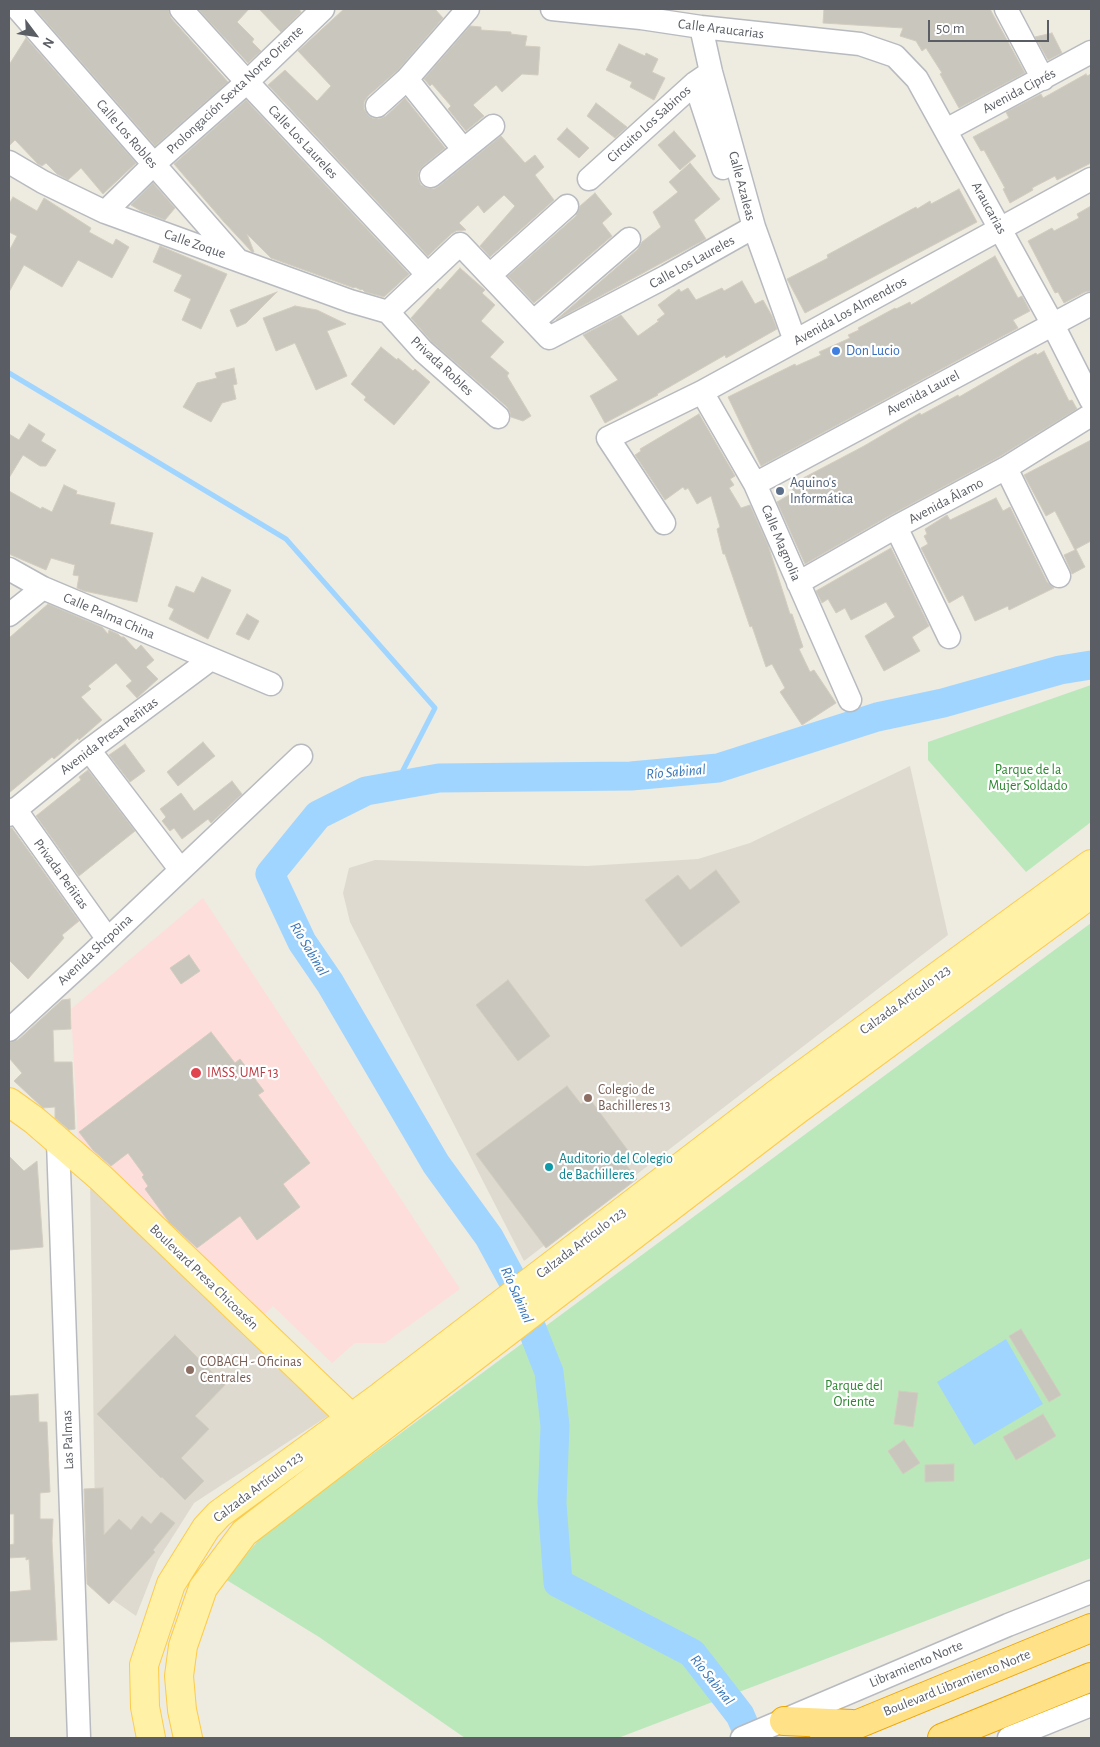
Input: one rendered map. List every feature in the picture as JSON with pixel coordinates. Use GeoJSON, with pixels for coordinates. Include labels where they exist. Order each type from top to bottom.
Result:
{"type":"FeatureCollection","features":[{"type":"Feature","properties":{"kind":"highway","name":"Boulevard Libramiento Norte"},"geometry":{"type":"LineString","coordinates":[[824,1738],[1091,1628]]}},
{"type":"Feature","properties":{"kind":"highway"},"geometry":{"type":"LineString","coordinates":[[942,1738],[1091,1677]]}},
{"type":"Feature","properties":{"kind":"highway"},"geometry":{"type":"LineString","coordinates":[[779,1723],[858,1724]]}},
{"type":"Feature","properties":{"kind":"main road","name":"Calzada Artículo 123"},"geometry":{"type":"LineString","coordinates":[[188,1738],[182,1710],[179,1676],[183,1646],[203,1588],[244,1532],[370,1437],[498,1323],[554,1280],[779,1092],[1091,864]]}},
{"type":"Feature","properties":{"kind":"main road","name":"Calzada Artículo 123"},"geometry":{"type":"LineString","coordinates":[[554,1280],[797,1110],[1091,894]]}},
{"type":"Feature","properties":{"kind":"main road","name":"Boulevard Presa Chicoasén"},"geometry":{"type":"LineString","coordinates":[[9,1090],[34,1120]]}},
{"type":"Feature","properties":{"kind":"main road","name":"Boulevard Presa Chicoasén"},"geometry":{"type":"LineString","coordinates":[[9,1102],[34,1120],[101,1178],[352,1417],[370,1437]]}},
{"type":"Feature","properties":{"kind":"main road","name":"Calzada Artículo 123"},"geometry":{"type":"LineString","coordinates":[[151,1738],[146,1707],[144,1665],[171,1584],[206,1528],[219,1514],[352,1417],[498,1323]]}},
{"type":"Feature","properties":{"kind":"main road"},"geometry":{"type":"LineString","coordinates":[[170,1738],[165,1708],[164,1671],[172,1640],[203,1588]]}},
{"type":"Feature","properties":{"kind":"street"},"geometry":{"type":"LineString","coordinates":[[9,21],[13,9]]}},
{"type":"Feature","properties":{"kind":"street","name":"Calle Los Robles"},"geometry":{"type":"LineString","coordinates":[[18,9],[237,259]]}},
{"type":"Feature","properties":{"kind":"street","name":"Calle Los Laureles"},"geometry":{"type":"LineString","coordinates":[[181,9],[246,82],[427,274]]}},
{"type":"Feature","properties":{"kind":"street","name":"Prolongación Sexta Norte Oriente"},"geometry":{"type":"LineString","coordinates":[[105,212],[154,164],[246,82],[322,9]]}},
{"type":"Feature","properties":{"kind":"street"},"geometry":{"type":"LineString","coordinates":[[377,106],[406,79],[468,9]]}},
{"type":"Feature","properties":{"kind":"street","name":"Calle Araucarias"},"geometry":{"type":"LineString","coordinates":[[560,9],[701,27],[860,44]]}},
{"type":"Feature","properties":{"kind":"street"},"geometry":{"type":"LineString","coordinates":[[1006,9],[1043,78]]}},
{"type":"Feature","properties":{"kind":"street","name":"Calle Azaleas"},"geometry":{"type":"LineString","coordinates":[[701,27],[703,77],[750,229],[795,341]]}},
{"type":"Feature","properties":{"kind":"street","name":"Araucarias"},"geometry":{"type":"LineString","coordinates":[[860,44],[895,56],[918,79],[1052,324],[1091,400]]}},
{"type":"Feature","properties":{"kind":"street","name":"Avenida Ciprés"},"geometry":{"type":"LineString","coordinates":[[946,130],[1091,52]]}},
{"type":"Feature","properties":{"kind":"street","name":"Circuito Los Sabinos"},"geometry":{"type":"LineString","coordinates":[[589,180],[703,77]]}},
{"type":"Feature","properties":{"kind":"street"},"geometry":{"type":"LineString","coordinates":[[406,79],[463,149]]}},
{"type":"Feature","properties":{"kind":"street"},"geometry":{"type":"LineString","coordinates":[[431,176],[493,126]]}},
{"type":"Feature","properties":{"kind":"street","name":"Calle Zoque"},"geometry":{"type":"LineString","coordinates":[[9,162],[43,182],[105,212],[350,301],[388,312]]}},
{"type":"Feature","properties":{"kind":"street","name":"Avenida Los Almendros"},"geometry":{"type":"LineString","coordinates":[[664,523],[608,438],[702,392],[1091,179]]}},
{"type":"Feature","properties":{"kind":"street"},"geometry":{"type":"LineString","coordinates":[[490,275],[567,206]]}},
{"type":"Feature","properties":{"kind":"street","name":"Calle Los Laureles"},"geometry":{"type":"LineString","coordinates":[[534,321],[550,338],[667,276],[750,229]]}},
{"type":"Feature","properties":{"kind":"street"},"geometry":{"type":"LineString","coordinates":[[388,312],[460,244],[534,321],[629,239]]}},
{"type":"Feature","properties":{"kind":"street","name":"Avenida Laurel"},"geometry":{"type":"LineString","coordinates":[[755,484],[1091,304]]}},
{"type":"Feature","properties":{"kind":"street","name":"Privada Robles"},"geometry":{"type":"LineString","coordinates":[[388,312],[423,351],[498,417]]}},
{"type":"Feature","properties":{"kind":"street","name":"Calle Magnolia"},"geometry":{"type":"LineString","coordinates":[[702,392],[755,484],[850,700]]}},
{"type":"Feature","properties":{"kind":"street","name":"Avenida Álamo"},"geometry":{"type":"LineString","coordinates":[[798,583],[896,527],[1006,468],[1091,415]]}},
{"type":"Feature","properties":{"kind":"street"},"geometry":{"type":"LineString","coordinates":[[1006,468],[1058,576]]}},
{"type":"Feature","properties":{"kind":"street"},"geometry":{"type":"LineString","coordinates":[[896,527],[949,637]]}},
{"type":"Feature","properties":{"kind":"street","name":"Calle Palma China"},"geometry":{"type":"LineString","coordinates":[[9,569],[43,588],[271,684]]}},
{"type":"Feature","properties":{"kind":"street"},"geometry":{"type":"LineString","coordinates":[[9,615],[43,588]]}},
{"type":"Feature","properties":{"kind":"street","name":"Avenida Presa Peñitas"},"geometry":{"type":"LineString","coordinates":[[12,812],[89,750],[211,659]]}},
{"type":"Feature","properties":{"kind":"street"},"geometry":{"type":"LineString","coordinates":[[89,750],[180,870]]}},
{"type":"Feature","properties":{"kind":"street","name":"Avenida Shcpoina"},"geometry":{"type":"LineString","coordinates":[[9,1030],[301,756]]}},
{"type":"Feature","properties":{"kind":"street","name":"Privada Peñitas"},"geometry":{"type":"LineString","coordinates":[[12,812],[107,938]]}},
{"type":"Feature","properties":{"kind":"street","name":"Las Palmas"},"geometry":{"type":"LineString","coordinates":[[58,1141],[79,1738]]}},
{"type":"Feature","properties":{"kind":"street","name":"Libramiento Norte"},"geometry":{"type":"LineString","coordinates":[[742,1738],[1008,1625],[1091,1592]]}},
{"type":"Feature","properties":{"kind":"street"},"geometry":{"type":"LineString","coordinates":[[1009,1738],[1091,1705]]}},
{"type":"Feature","properties":{"kind":"shaded area","name":"Colegio de Bachilleres 13"},"geometry":{"type":"Polygon","coordinates":[[[910,766],[948,935],[524,1261],[350,922],[343,893],[349,868],[375,860],[587,866],[698,859],[750,843],[910,766]]]}},
{"type":"Feature","properties":{"kind":"shaded area","name":"IMSS, UMF 13"},"geometry":{"type":"Polygon","coordinates":[[[203,898],[460,1289],[385,1343],[355,1343],[332,1363],[273,1306],[261,1318],[78,1138],[71,1009],[203,898]]]}},
{"type":"Feature","properties":{"kind":"shaded area","name":"COBACH - Oficinas Centrales"},"geometry":{"type":"Polygon","coordinates":[[[90,1176],[331,1414],[194,1503],[158,1560],[136,1616],[96,1588],[90,1176]]]}},
{"type":"Feature","properties":{"kind":"green space","name":"Parque de la Mujer Soldado"},"geometry":{"type":"Polygon","coordinates":[[[1091,685],[1091,822],[1026,872],[928,760],[928,742],[1091,685]]]}},
{"type":"Feature","properties":{"kind":"green space","name":"Parque del Oriente"},"geometry":{"type":"Polygon","coordinates":[[[1091,923],[1091,1558],[618,1738],[465,1738],[319,1637],[225,1579],[263,1535],[1091,923]]]}},
{"type":"Feature","properties":{"kind":"water"},"geometry":{"type":"Polygon","coordinates":[[[1006,1339],[1043,1404],[974,1445],[937,1382],[1006,1339]]]}},
{"type":"Feature","properties":{"kind":"building"},"geometry":{"type":"Polygon","coordinates":[[[35,9],[168,9],[171,18],[228,82],[155,146],[35,9]]]}},
{"type":"Feature","properties":{"kind":"building"},"geometry":{"type":"Polygon","coordinates":[[[198,9],[249,9],[237,22],[254,39],[252,42],[261,51],[248,63],[198,9]]]}},
{"type":"Feature","properties":{"kind":"building"},"geometry":{"type":"Polygon","coordinates":[[[259,9],[299,9],[301,12],[281,32],[259,9]]]}},
{"type":"Feature","properties":{"kind":"building"},"geometry":{"type":"Polygon","coordinates":[[[344,9],[435,9],[443,18],[398,70],[368,96],[364,102],[364,109],[368,115],[379,119],[386,116],[405,98],[445,148],[419,171],[418,178],[421,185],[434,189],[439,186],[501,136],[525,163],[535,155],[544,167],[535,175],[554,200],[490,257],[480,246],[515,206],[504,195],[484,213],[478,205],[459,223],[466,230],[456,231],[451,234],[428,256],[268,85],[285,70],[317,101],[331,86],[298,51],[344,9]]]}},
{"type":"Feature","properties":{"kind":"building"},"geometry":{"type":"Polygon","coordinates":[[[824,9],[990,9],[1025,73],[959,108],[940,74],[942,73],[926,48],[922,51],[916,41],[900,36],[903,28],[823,23],[824,9]]]}},
{"type":"Feature","properties":{"kind":"building"},"geometry":{"type":"Polygon","coordinates":[[[470,26],[481,27],[481,30],[511,32],[511,34],[527,36],[525,46],[540,47],[538,75],[522,74],[502,92],[496,85],[473,105],[484,116],[466,131],[448,109],[451,106],[432,84],[430,86],[424,79],[470,26]]]}},
{"type":"Feature","properties":{"kind":"building"},"geometry":{"type":"Polygon","coordinates":[[[1052,33],[1062,53],[1048,60],[1035,37],[1052,33]]]}},
{"type":"Feature","properties":{"kind":"building"},"geometry":{"type":"Polygon","coordinates":[[[26,38],[136,163],[103,194],[81,168],[68,180],[57,174],[46,163],[42,166],[38,164],[15,140],[9,146],[9,65],[26,38]]]}},
{"type":"Feature","properties":{"kind":"building"},"geometry":{"type":"Polygon","coordinates":[[[619,44],[645,56],[646,53],[658,59],[652,72],[665,78],[654,100],[630,87],[632,82],[606,70],[619,44]]]}},
{"type":"Feature","properties":{"kind":"building"},"geometry":{"type":"Polygon","coordinates":[[[1086,74],[1087,76],[1091,74],[1091,163],[1057,180],[1055,176],[1032,188],[1033,190],[1010,203],[1003,189],[1005,188],[984,150],[981,151],[973,137],[1009,118],[1006,112],[1041,94],[1043,98],[1086,74]]]}},
{"type":"Feature","properties":{"kind":"building"},"geometry":{"type":"Polygon","coordinates":[[[246,100],[409,274],[384,297],[271,258],[247,234],[254,252],[252,252],[174,164],[246,100]]]}},
{"type":"Feature","properties":{"kind":"building"},"geometry":{"type":"Polygon","coordinates":[[[596,103],[627,127],[615,138],[587,116],[596,103]]]}},
{"type":"Feature","properties":{"kind":"building"},"geometry":{"type":"Polygon","coordinates":[[[567,128],[589,148],[579,158],[557,139],[567,128]]]}},
{"type":"Feature","properties":{"kind":"building"},"geometry":{"type":"Polygon","coordinates":[[[674,131],[696,156],[680,170],[658,145],[674,131]]]}},
{"type":"Feature","properties":{"kind":"building"},"geometry":{"type":"Polygon","coordinates":[[[690,163],[720,199],[694,220],[706,239],[556,320],[661,227],[653,212],[678,192],[669,182],[690,163]]]}},
{"type":"Feature","properties":{"kind":"building"},"geometry":{"type":"Polygon","coordinates":[[[153,183],[175,208],[165,220],[131,205],[153,183]]]}},
{"type":"Feature","properties":{"kind":"building"},"geometry":{"type":"Polygon","coordinates":[[[959,189],[977,222],[805,313],[787,279],[828,258],[827,255],[916,207],[917,209],[930,201],[931,204],[959,189]]]}},
{"type":"Feature","properties":{"kind":"building"},"geometry":{"type":"Polygon","coordinates":[[[595,193],[612,214],[602,223],[612,236],[534,303],[508,276],[576,216],[580,206],[595,193]]]}},
{"type":"Feature","properties":{"kind":"building"},"geometry":{"type":"Polygon","coordinates":[[[13,197],[37,211],[44,198],[91,228],[89,232],[113,245],[116,239],[129,247],[112,278],[78,260],[62,287],[24,265],[9,292],[9,251],[17,236],[9,232],[9,204],[13,197]]]}},
{"type":"Feature","properties":{"kind":"building"},"geometry":{"type":"Polygon","coordinates":[[[1091,206],[1091,291],[1085,292],[1064,303],[1058,292],[1055,293],[1028,241],[1052,228],[1054,231],[1079,218],[1077,214],[1091,206]]]}},
{"type":"Feature","properties":{"kind":"building"},"geometry":{"type":"Polygon","coordinates":[[[160,246],[227,274],[201,329],[182,320],[191,299],[174,291],[182,275],[153,262],[160,246]]]}},
{"type":"Feature","properties":{"kind":"building"},"geometry":{"type":"Polygon","coordinates":[[[995,256],[1018,298],[1022,296],[1030,311],[1013,320],[1018,328],[761,466],[728,397],[795,364],[796,366],[821,355],[819,352],[850,338],[848,335],[859,330],[858,328],[895,308],[910,302],[911,305],[995,256]]]}},
{"type":"Feature","properties":{"kind":"building"},"geometry":{"type":"Polygon","coordinates":[[[460,268],[485,290],[482,293],[495,305],[481,321],[504,342],[490,357],[509,373],[507,376],[531,416],[523,421],[511,417],[507,407],[432,342],[411,318],[438,288],[440,290],[460,268]]]}},
{"type":"Feature","properties":{"kind":"building"},"geometry":{"type":"Polygon","coordinates":[[[742,281],[755,304],[763,300],[777,329],[726,358],[725,355],[658,395],[605,423],[590,396],[618,380],[583,335],[621,315],[638,336],[659,321],[657,320],[665,314],[658,305],[679,289],[681,292],[688,288],[696,300],[722,288],[724,291],[742,281]]]}},
{"type":"Feature","properties":{"kind":"building"},"geometry":{"type":"Polygon","coordinates":[[[277,292],[246,323],[237,327],[230,310],[277,292]]]}},
{"type":"Feature","properties":{"kind":"building"},"geometry":{"type":"Polygon","coordinates":[[[295,306],[317,310],[346,324],[327,331],[347,376],[316,390],[295,343],[276,351],[263,318],[295,306]]]}},
{"type":"Feature","properties":{"kind":"building"},"geometry":{"type":"Polygon","coordinates":[[[381,347],[413,371],[415,369],[430,382],[394,425],[364,400],[366,397],[351,384],[381,347]]]}},
{"type":"Feature","properties":{"kind":"building"},"geometry":{"type":"Polygon","coordinates":[[[1044,351],[1069,401],[1072,400],[1077,409],[999,457],[805,564],[777,502],[794,492],[790,485],[864,446],[920,413],[921,415],[958,395],[959,397],[1026,358],[1044,351]]]}},
{"type":"Feature","properties":{"kind":"building"},"geometry":{"type":"Polygon","coordinates":[[[234,368],[237,384],[233,385],[236,399],[222,403],[211,422],[183,407],[197,383],[217,378],[215,373],[234,368]]]}},
{"type":"Feature","properties":{"kind":"building"},"geometry":{"type":"Polygon","coordinates":[[[699,414],[735,476],[730,479],[734,485],[729,488],[741,508],[750,505],[768,545],[790,614],[792,614],[803,647],[799,649],[810,672],[814,670],[836,703],[802,725],[780,692],[785,688],[772,664],[766,667],[752,626],[750,627],[725,554],[723,554],[717,529],[720,527],[711,496],[697,504],[688,488],[685,490],[683,487],[665,500],[635,455],[641,451],[640,449],[699,414]]]}},
{"type":"Feature","properties":{"kind":"building"},"geometry":{"type":"Polygon","coordinates":[[[29,424],[45,434],[41,441],[56,450],[46,466],[40,466],[23,455],[9,478],[9,434],[19,440],[29,424]]]}},
{"type":"Feature","properties":{"kind":"building"},"geometry":{"type":"Polygon","coordinates":[[[1091,440],[1091,541],[1076,549],[1085,567],[1072,574],[1064,555],[1075,550],[1055,511],[1046,516],[1024,475],[1091,440]]]}},
{"type":"Feature","properties":{"kind":"building"},"geometry":{"type":"Polygon","coordinates":[[[64,485],[77,491],[76,494],[115,503],[110,524],[153,533],[137,602],[77,588],[79,576],[73,575],[75,565],[51,558],[46,570],[9,554],[9,491],[41,509],[42,507],[52,512],[64,485]]]}},
{"type":"Feature","properties":{"kind":"building"},"geometry":{"type":"Polygon","coordinates":[[[996,498],[1003,511],[1010,507],[1047,582],[1054,588],[1009,610],[1008,606],[975,621],[963,595],[949,603],[921,548],[928,544],[924,536],[927,534],[925,529],[947,515],[950,520],[996,498]]]}},
{"type":"Feature","properties":{"kind":"building"},"geometry":{"type":"Polygon","coordinates":[[[891,548],[929,626],[912,637],[920,651],[884,671],[865,636],[895,617],[886,602],[851,620],[845,608],[836,613],[828,599],[822,603],[816,591],[891,548]]]}},
{"type":"Feature","properties":{"kind":"building"},"geometry":{"type":"Polygon","coordinates":[[[202,577],[231,590],[208,639],[169,619],[174,609],[168,606],[176,586],[194,593],[202,577]]]}},
{"type":"Feature","properties":{"kind":"building"},"geometry":{"type":"Polygon","coordinates":[[[48,604],[102,627],[108,634],[109,630],[124,637],[136,650],[141,645],[154,660],[146,667],[158,679],[137,698],[126,686],[132,681],[116,663],[88,686],[91,689],[81,697],[102,720],[54,759],[52,757],[9,793],[9,638],[48,604]]]}},
{"type":"Feature","properties":{"kind":"building"},"geometry":{"type":"Polygon","coordinates":[[[247,614],[259,621],[249,640],[236,634],[247,614]]]}},
{"type":"Feature","properties":{"kind":"building"},"geometry":{"type":"Polygon","coordinates":[[[203,742],[215,756],[178,786],[167,772],[203,742]]]}},
{"type":"Feature","properties":{"kind":"building"},"geometry":{"type":"Polygon","coordinates":[[[125,744],[145,771],[130,782],[109,755],[125,744]]]}},
{"type":"Feature","properties":{"kind":"building"},"geometry":{"type":"Polygon","coordinates":[[[88,770],[135,831],[79,876],[36,816],[81,780],[79,777],[88,770]]]}},
{"type":"Feature","properties":{"kind":"building"},"geometry":{"type":"Polygon","coordinates":[[[232,781],[242,794],[211,823],[208,819],[182,839],[174,828],[170,831],[162,821],[166,817],[160,809],[181,793],[194,811],[232,781]]]}},
{"type":"Feature","properties":{"kind":"building"},"geometry":{"type":"Polygon","coordinates":[[[9,828],[12,828],[79,921],[62,935],[64,938],[28,979],[9,960],[9,828]]]}},
{"type":"Feature","properties":{"kind":"building"},"geometry":{"type":"Polygon","coordinates":[[[716,870],[740,902],[681,947],[645,900],[678,875],[690,890],[716,870]]]}},
{"type":"Feature","properties":{"kind":"building"},"geometry":{"type":"Polygon","coordinates":[[[189,955],[200,971],[181,984],[170,968],[189,955]]]}},
{"type":"Feature","properties":{"kind":"building"},"geometry":{"type":"Polygon","coordinates":[[[508,980],[550,1036],[518,1061],[476,1005],[508,980]]]}},
{"type":"Feature","properties":{"kind":"building"},"geometry":{"type":"Polygon","coordinates":[[[70,999],[71,1029],[53,1030],[54,1062],[72,1062],[75,1129],[69,1130],[55,1118],[55,1107],[43,1108],[14,1081],[22,1073],[9,1058],[9,1043],[18,1040],[62,1000],[70,999]]]}},
{"type":"Feature","properties":{"kind":"building"},"geometry":{"type":"Polygon","coordinates":[[[211,1032],[235,1063],[240,1059],[264,1091],[258,1095],[310,1163],[283,1184],[300,1207],[257,1240],[240,1216],[197,1248],[169,1222],[145,1189],[148,1186],[142,1177],[144,1175],[128,1153],[111,1166],[93,1150],[79,1132],[211,1032]]]}},
{"type":"Feature","properties":{"kind":"building"},"geometry":{"type":"Polygon","coordinates":[[[567,1086],[581,1104],[589,1098],[629,1152],[621,1158],[637,1179],[546,1248],[476,1154],[567,1086]]]}},
{"type":"Feature","properties":{"kind":"building"},"geometry":{"type":"Polygon","coordinates":[[[9,1156],[24,1171],[37,1161],[43,1247],[9,1250],[9,1156]]]}},
{"type":"Feature","properties":{"kind":"building"},"geometry":{"type":"Polygon","coordinates":[[[1021,1329],[1061,1395],[1049,1402],[1009,1336],[1021,1329]]]}},
{"type":"Feature","properties":{"kind":"building"},"geometry":{"type":"Polygon","coordinates":[[[175,1335],[225,1385],[195,1416],[209,1429],[181,1458],[204,1481],[185,1500],[97,1414],[175,1335]]]}},
{"type":"Feature","properties":{"kind":"building"},"geometry":{"type":"Polygon","coordinates":[[[899,1391],[918,1393],[913,1427],[894,1424],[899,1391]]]}},
{"type":"Feature","properties":{"kind":"building"},"geometry":{"type":"Polygon","coordinates":[[[38,1394],[39,1422],[47,1422],[50,1492],[40,1493],[40,1519],[53,1519],[52,1541],[57,1640],[9,1642],[9,1592],[31,1590],[29,1559],[26,1560],[26,1557],[9,1558],[9,1545],[14,1544],[14,1514],[9,1514],[9,1396],[38,1394]]]}},
{"type":"Feature","properties":{"kind":"building"},"geometry":{"type":"Polygon","coordinates":[[[1043,1414],[1056,1436],[1016,1460],[1003,1437],[1043,1414]]]}},
{"type":"Feature","properties":{"kind":"building"},"geometry":{"type":"Polygon","coordinates":[[[904,1440],[920,1463],[903,1474],[888,1451],[904,1440]]]}},
{"type":"Feature","properties":{"kind":"building"},"geometry":{"type":"Polygon","coordinates":[[[954,1464],[954,1481],[925,1482],[925,1465],[954,1464]]]}},
{"type":"Feature","properties":{"kind":"building"},"geometry":{"type":"Polygon","coordinates":[[[103,1488],[104,1535],[119,1519],[131,1530],[142,1516],[151,1524],[161,1512],[175,1523],[153,1550],[155,1552],[109,1604],[87,1584],[84,1489],[103,1488]]]}},
{"type":"Feature","properties":{"kind":"waterway"},"geometry":{"type":"LineString","coordinates":[[9,373],[286,539],[435,708],[395,786]]}},
{"type":"Feature","properties":{"kind":"waterway","name":"Río Sabinal"},"geometry":{"type":"LineString","coordinates":[[750,1738],[740,1715],[692,1653],[558,1583],[552,1503],[555,1426],[549,1372],[514,1283],[489,1237],[436,1164],[330,983],[302,942],[270,874],[318,815],[366,791],[439,778],[631,776],[718,768],[877,717],[943,703],[1060,670],[1091,665]]}},
{"type":"Feature","properties":{"kind":"place","name":"Don Lucio"},"geometry":{"type":"Point","coordinates":[836,351]}},
{"type":"Feature","properties":{"kind":"place","name":"Aquino's Informática"},"geometry":{"type":"Point","coordinates":[780,491]}},
{"type":"Feature","properties":{"kind":"place","name":"IMSS, UMF 13"},"geometry":{"type":"Point","coordinates":[196,1073]}},
{"type":"Feature","properties":{"kind":"place","name":"Colegio de Bachilleres 13"},"geometry":{"type":"Point","coordinates":[588,1098]}},
{"type":"Feature","properties":{"kind":"place","name":"Auditorio del Colegio de Bachilleres"},"geometry":{"type":"Point","coordinates":[549,1167]}},
{"type":"Feature","properties":{"kind":"place","name":"COBACH - Oficinas Centrales"},"geometry":{"type":"Point","coordinates":[190,1370]}}]}
